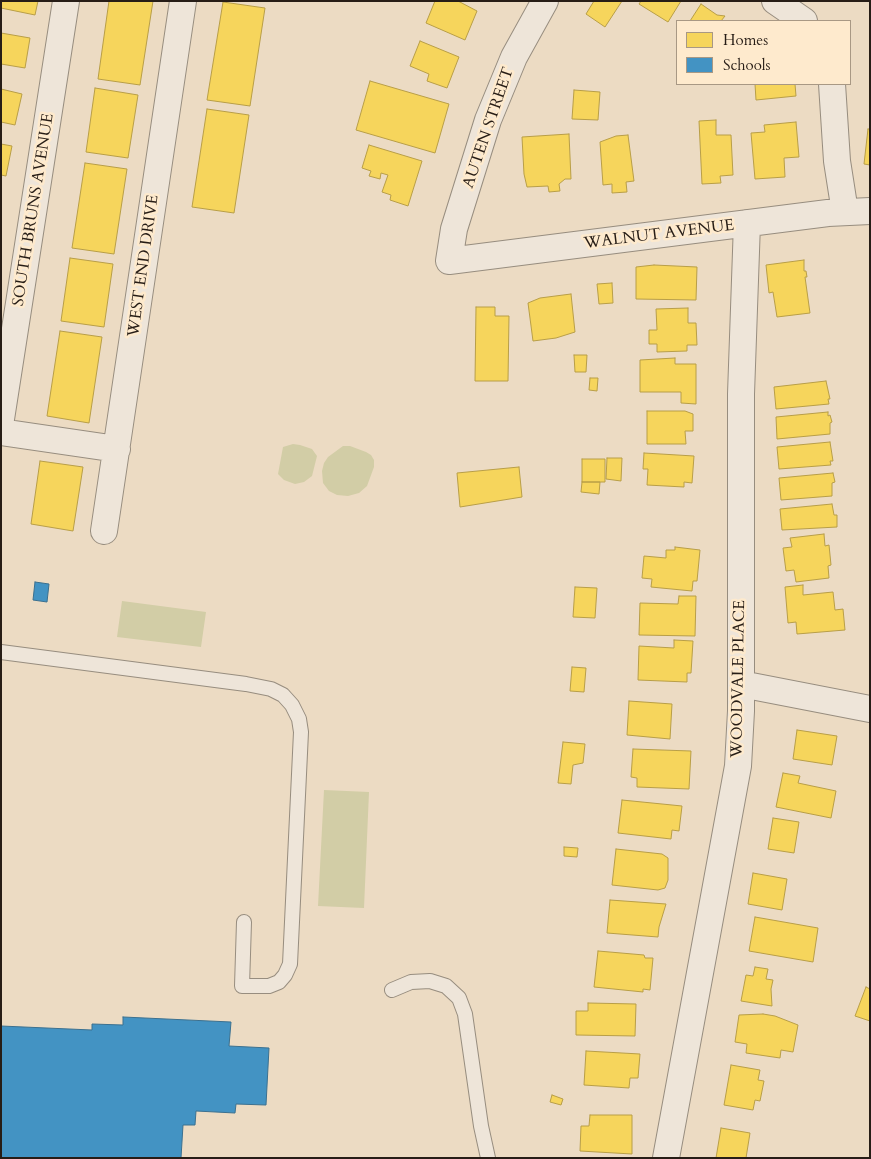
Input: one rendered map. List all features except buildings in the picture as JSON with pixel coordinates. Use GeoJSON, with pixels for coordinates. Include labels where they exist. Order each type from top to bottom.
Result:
{"type":"FeatureCollection","features":[{"type":"Feature","properties":{"kind":"street","name":"SOUTH BRUNS AVENUE"},"geometry":{"type":"LineString","coordinates":[[1,419],[66,1]]}},
{"type":"Feature","properties":{"kind":"street","name":"WEST END DRIVE"},"geometry":{"type":"LineString","coordinates":[[104,532],[183,1]]}},
{"type":"Feature","properties":{"kind":"street","name":"AUTEN STREET"},"geometry":{"type":"LineString","coordinates":[[449,261],[454,229],[488,120],[514,57],[545,1]]}},
{"type":"Feature","properties":{"kind":"street"},"geometry":{"type":"LineString","coordinates":[[775,1],[803,20]]}},
{"type":"Feature","properties":{"kind":"street"},"geometry":{"type":"LineString","coordinates":[[832,85],[837,161],[863,216]]}},
{"type":"Feature","properties":{"kind":"street","name":"WALNUT AVENUE"},"geometry":{"type":"LineString","coordinates":[[449,261],[828,212],[863,216]]}},
{"type":"Feature","properties":{"kind":"street","name":"WOODVALE PLACE"},"geometry":{"type":"LineString","coordinates":[[666,1158],[738,766],[741,711],[741,394],[747,223]]}},
{"type":"Feature","properties":{"kind":"street"},"geometry":{"type":"LineString","coordinates":[[1,432],[117,449]]}},
{"type":"Feature","properties":{"kind":"street"},"geometry":{"type":"LineString","coordinates":[[740,684],[870,709]]}},
{"type":"Feature","properties":{"kind":"lane"},"geometry":{"type":"LineString","coordinates":[[1,652],[246,684],[272,690],[283,695],[292,704],[299,719],[301,732],[300,757],[290,964],[279,982],[269,986],[242,986],[244,922]]}},
{"type":"Feature","properties":{"kind":"lane"},"geometry":{"type":"LineString","coordinates":[[392,990],[411,982],[430,981],[446,986],[459,998],[465,1014],[481,1126],[488,1158]]}},
{"type":"Feature","properties":{"kind":"shaded area"},"geometry":{"type":"Polygon","coordinates":[[[293,444],[312,449],[317,456],[312,476],[304,482],[295,484],[284,480],[278,474],[283,447],[293,444]]]}},
{"type":"Feature","properties":{"kind":"shaded area"},"geometry":{"type":"Polygon","coordinates":[[[343,446],[350,446],[366,452],[374,460],[374,467],[367,486],[359,493],[348,496],[337,495],[329,491],[323,483],[322,471],[324,463],[328,457],[343,446]]]}},
{"type":"Feature","properties":{"kind":"shaded area"},"geometry":{"type":"Polygon","coordinates":[[[122,601],[206,612],[201,647],[117,637],[122,601]]]}},
{"type":"Feature","properties":{"kind":"shaded area"},"geometry":{"type":"Polygon","coordinates":[[[324,790],[369,792],[364,908],[318,906],[324,790]]]}}]}
